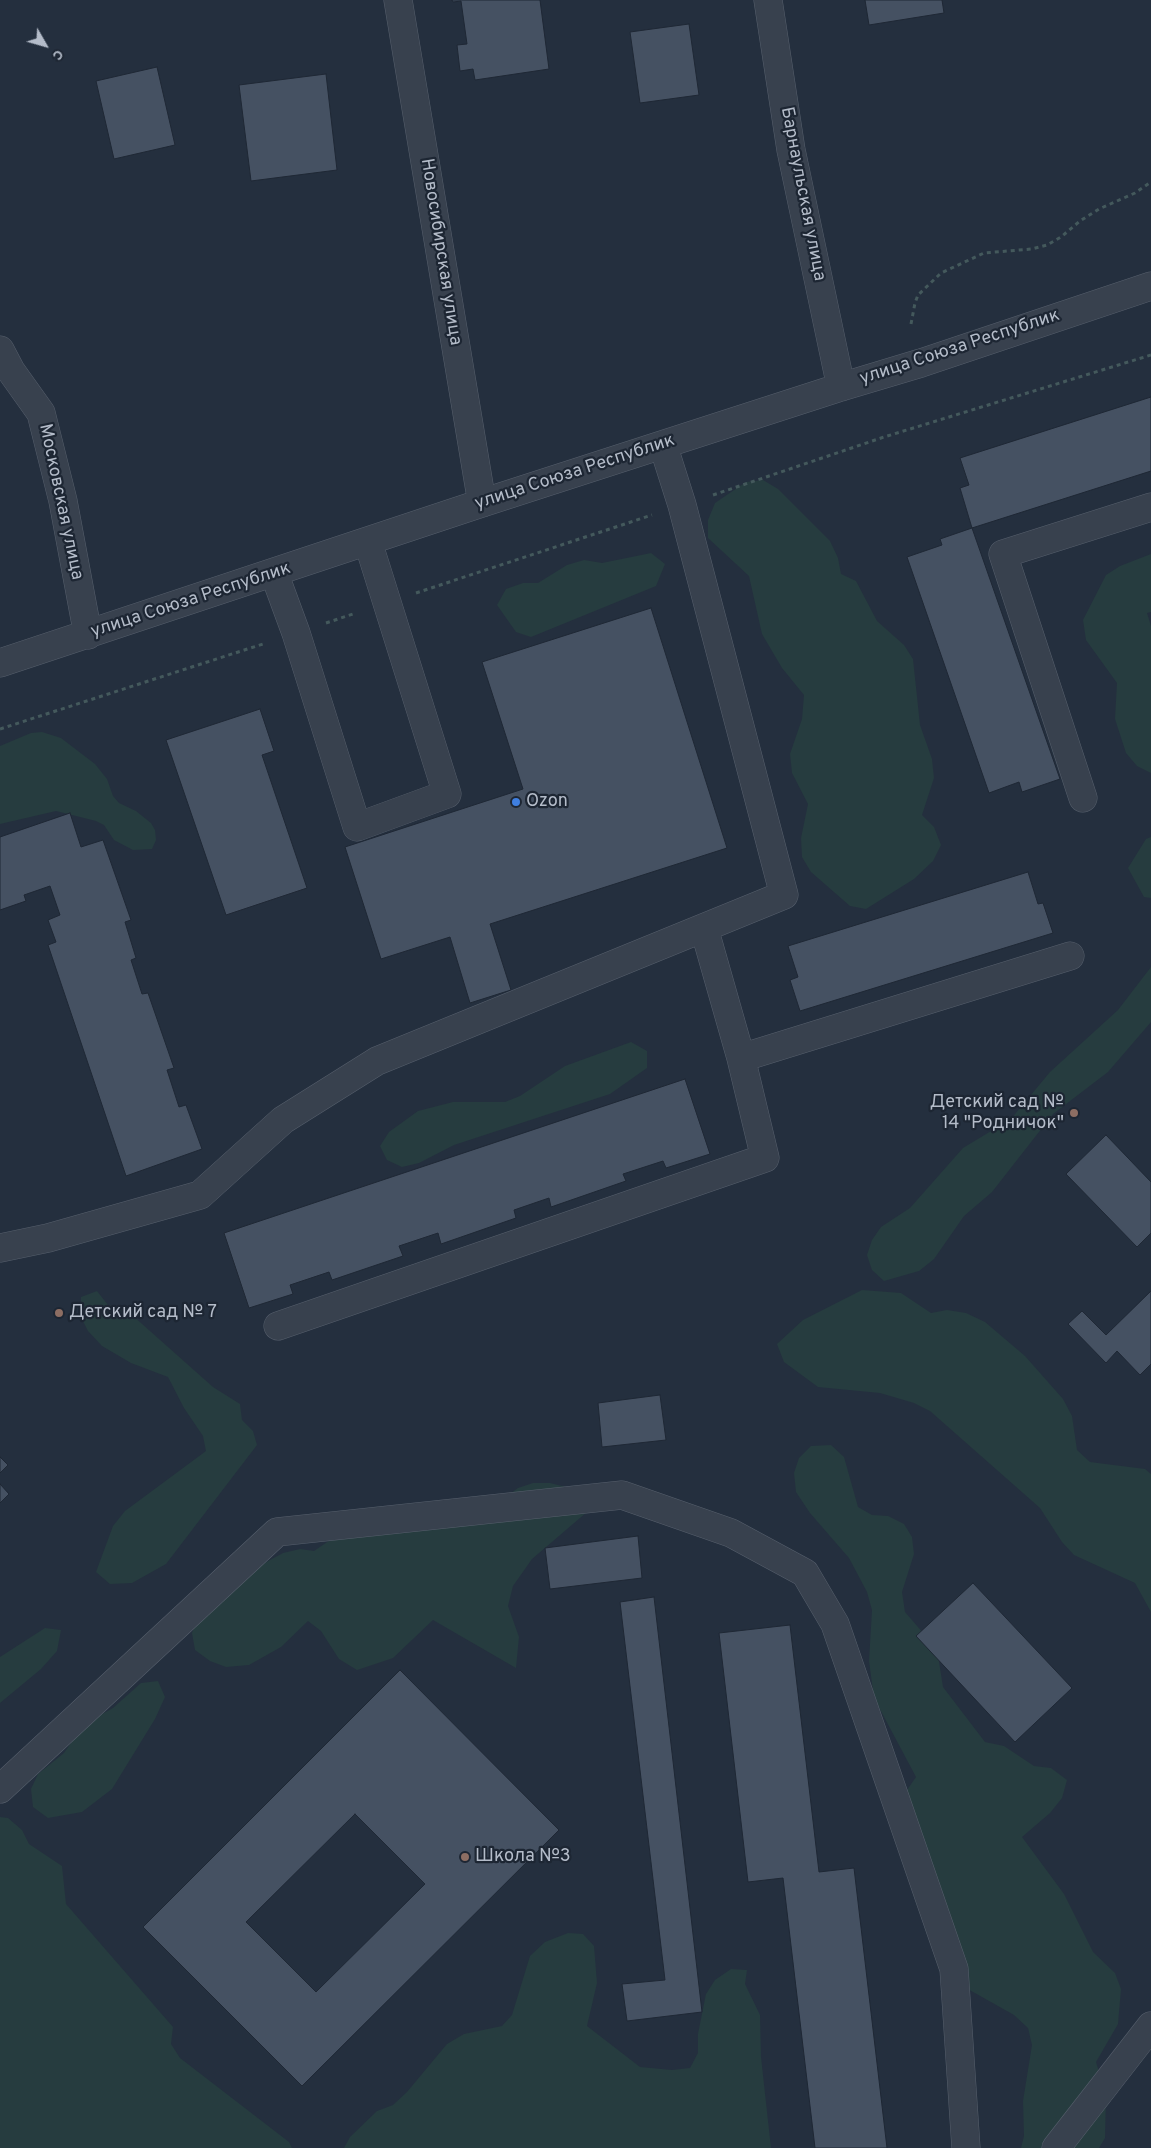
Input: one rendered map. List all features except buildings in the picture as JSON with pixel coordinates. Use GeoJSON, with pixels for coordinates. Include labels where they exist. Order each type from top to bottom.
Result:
{"type":"FeatureCollection","features":[{"type":"Feature","properties":{"kind":"street","name":"Новосибирская улица"},"geometry":{"type":"LineString","coordinates":[[398,0],[482,503]]}},
{"type":"Feature","properties":{"kind":"street","name":"Барнаульская улица"},"geometry":{"type":"LineString","coordinates":[[768,0],[791,150],[841,386]]}},
{"type":"Feature","properties":{"kind":"street","name":"улица Союза Республик"},"geometry":{"type":"LineString","coordinates":[[0,663],[482,503],[841,386],[921,363],[1151,286]]}},
{"type":"Feature","properties":{"kind":"street","name":"Московская улица"},"geometry":{"type":"LineString","coordinates":[[0,350],[11,372],[41,414],[63,501],[88,635]]}},
{"type":"Feature","properties":{"kind":"street"},"geometry":{"type":"LineString","coordinates":[[0,1248],[48,1238],[200,1195],[283,1120],[377,1061],[784,895],[682,505],[664,445]]}},
{"type":"Feature","properties":{"kind":"street"},"geometry":{"type":"LineString","coordinates":[[1084,798],[1003,554],[1151,507]]}},
{"type":"Feature","properties":{"kind":"street"},"geometry":{"type":"LineString","coordinates":[[274,573],[296,633],[357,827],[447,794],[368,542]]}},
{"type":"Feature","properties":{"kind":"street"},"geometry":{"type":"LineString","coordinates":[[278,1326],[765,1158],[741,1058],[704,928]]}},
{"type":"Feature","properties":{"kind":"street"},"geometry":{"type":"LineString","coordinates":[[741,1058],[1070,956]]}},
{"type":"Feature","properties":{"kind":"street"},"geometry":{"type":"LineString","coordinates":[[0,1789],[277,1532],[622,1495],[730,1533],[806,1573],[835,1624],[954,1969],[966,2148]]}},
{"type":"Feature","properties":{"kind":"street"},"geometry":{"type":"LineString","coordinates":[[1056,2148],[1151,2026]]}},
{"type":"Feature","properties":{"kind":"path"},"geometry":{"type":"LineString","coordinates":[[911,324],[918,295],[941,273],[984,253],[1032,249],[1047,245],[1099,209],[1134,193],[1151,182]]}},
{"type":"Feature","properties":{"kind":"path"},"geometry":{"type":"LineString","coordinates":[[0,729],[296,633],[884,437],[1151,355]]}},
{"type":"Feature","properties":{"kind":"green space"},"geometry":{"type":"Polygon","coordinates":[[[763,480],[778,489],[830,541],[838,558],[841,574],[856,581],[877,621],[904,645],[913,659],[920,725],[932,759],[934,778],[922,815],[934,827],[941,845],[933,861],[914,879],[866,909],[850,906],[811,872],[802,857],[801,838],[808,804],[792,773],[790,754],[802,719],[804,695],[782,668],[762,634],[749,576],[708,538],[708,520],[715,503],[746,482],[763,480]]]}},
{"type":"Feature","properties":{"kind":"green space"},"geometry":{"type":"Polygon","coordinates":[[[651,553],[665,564],[656,586],[531,637],[516,632],[497,605],[506,589],[523,583],[538,583],[567,565],[584,560],[602,563],[651,553]]]}},
{"type":"Feature","properties":{"kind":"green space"},"geometry":{"type":"Polygon","coordinates":[[[1151,554],[1151,612],[1147,613],[1151,626],[1151,773],[1137,766],[1126,753],[1115,719],[1117,683],[1086,640],[1083,620],[1106,575],[1120,566],[1151,554]]]}},
{"type":"Feature","properties":{"kind":"green space"},"geometry":{"type":"Polygon","coordinates":[[[42,732],[61,738],[95,764],[107,779],[113,796],[119,803],[136,811],[151,823],[155,830],[156,840],[152,849],[133,850],[114,840],[104,825],[96,821],[56,811],[0,824],[0,746],[31,733],[42,732]]]}},
{"type":"Feature","properties":{"kind":"green space"},"geometry":{"type":"Polygon","coordinates":[[[1151,837],[1151,898],[1144,897],[1128,868],[1146,839],[1151,837]]]}},
{"type":"Feature","properties":{"kind":"green space"},"geometry":{"type":"Polygon","coordinates":[[[1151,967],[1151,1022],[1108,1072],[1053,1114],[992,1192],[964,1216],[934,1259],[919,1271],[884,1281],[872,1270],[867,1255],[872,1240],[881,1227],[910,1208],[963,1148],[1011,1119],[1050,1072],[1118,1010],[1151,967]]]}},
{"type":"Feature","properties":{"kind":"green space"},"geometry":{"type":"Polygon","coordinates":[[[631,1042],[647,1051],[647,1068],[610,1094],[454,1145],[419,1163],[402,1167],[387,1160],[380,1146],[389,1132],[418,1111],[453,1102],[505,1102],[520,1096],[565,1066],[631,1042]]]}},
{"type":"Feature","properties":{"kind":"green space"},"geometry":{"type":"Polygon","coordinates":[[[862,1290],[901,1293],[931,1313],[947,1310],[966,1313],[985,1322],[1025,1356],[1063,1399],[1072,1416],[1077,1450],[1090,1462],[1145,1469],[1151,1474],[1151,1612],[1135,1583],[1074,1555],[1062,1542],[1040,1508],[930,1411],[914,1403],[880,1393],[818,1387],[784,1362],[777,1344],[803,1320],[862,1290]]]}},
{"type":"Feature","properties":{"kind":"green space"},"geometry":{"type":"Polygon","coordinates":[[[97,1291],[108,1305],[123,1307],[213,1387],[240,1404],[242,1420],[253,1431],[257,1445],[166,1564],[132,1583],[110,1584],[96,1572],[113,1526],[125,1511],[206,1451],[203,1436],[184,1408],[168,1377],[131,1363],[102,1346],[88,1331],[81,1317],[81,1297],[97,1291]]]}},
{"type":"Feature","properties":{"kind":"green space"},"geometry":{"type":"Polygon","coordinates":[[[831,1445],[844,1457],[858,1507],[872,1515],[888,1516],[904,1524],[912,1537],[914,1554],[902,1592],[905,1612],[937,1649],[943,1687],[985,1742],[1004,1746],[1034,1766],[1051,1768],[1067,1780],[1062,1798],[1050,1813],[1022,1837],[1064,1894],[1093,1952],[1115,1973],[1121,1989],[1118,2024],[1096,2062],[1106,2095],[1105,2138],[1099,2148],[1021,2148],[1024,2136],[1023,2101],[1032,2045],[1028,2028],[1014,2015],[966,1988],[954,1969],[950,1913],[898,1803],[916,1777],[874,1698],[869,1661],[872,1610],[867,1592],[849,1558],[810,1513],[796,1492],[794,1473],[799,1458],[811,1446],[831,1445]]]}},
{"type":"Feature","properties":{"kind":"green space"},"geometry":{"type":"Polygon","coordinates":[[[533,1483],[550,1483],[566,1487],[587,1512],[532,1559],[513,1586],[508,1606],[519,1637],[516,1668],[433,1620],[393,1658],[357,1670],[339,1659],[321,1631],[308,1621],[281,1647],[249,1665],[226,1667],[210,1661],[195,1650],[192,1633],[198,1618],[222,1586],[283,1553],[300,1549],[314,1551],[339,1534],[487,1511],[518,1488],[533,1483]]]}},
{"type":"Feature","properties":{"kind":"green space"},"geometry":{"type":"Polygon","coordinates":[[[45,1628],[61,1630],[57,1651],[41,1669],[0,1703],[0,1657],[45,1628]]]}},
{"type":"Feature","properties":{"kind":"green space"},"geometry":{"type":"Polygon","coordinates":[[[158,1681],[165,1697],[155,1719],[112,1789],[82,1812],[48,1818],[33,1807],[31,1789],[38,1774],[64,1753],[84,1724],[113,1708],[141,1683],[158,1681]]]}},
{"type":"Feature","properties":{"kind":"green space"},"geometry":{"type":"Polygon","coordinates":[[[0,1817],[8,1818],[22,1830],[29,1844],[62,1866],[66,1904],[173,2027],[171,2044],[180,2058],[289,2142],[292,2148],[0,2148],[0,1817]]]}},
{"type":"Feature","properties":{"kind":"green space"},"geometry":{"type":"Polygon","coordinates":[[[568,1933],[583,1934],[594,1946],[597,1983],[587,2026],[640,2067],[672,2070],[690,2068],[698,2053],[698,2034],[706,1994],[715,1980],[731,1969],[747,1970],[745,1984],[760,2015],[761,2057],[771,2148],[344,2148],[350,2137],[377,2111],[393,2105],[407,2092],[447,2044],[464,2034],[502,2026],[512,2015],[530,1956],[545,1942],[568,1933]]]}},
{"type":"Feature","properties":{"kind":"place","name":"Ozon"},"geometry":{"type":"Point","coordinates":[516,802]}},
{"type":"Feature","properties":{"kind":"place","name":"Детский сад № 14 \"Родничок\""},"geometry":{"type":"Point","coordinates":[1074,1113]}},
{"type":"Feature","properties":{"kind":"place","name":"Детский сад № 7"},"geometry":{"type":"Point","coordinates":[59,1313]}},
{"type":"Feature","properties":{"kind":"place","name":"Школа №3"},"geometry":{"type":"Point","coordinates":[465,1857]}}]}
